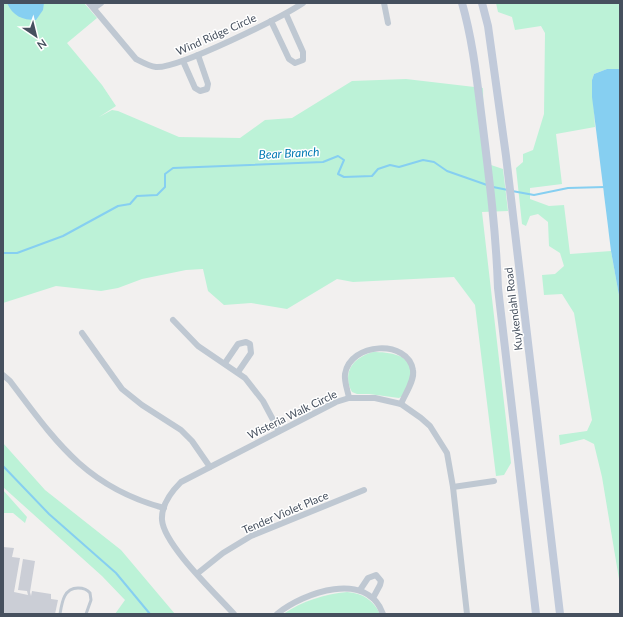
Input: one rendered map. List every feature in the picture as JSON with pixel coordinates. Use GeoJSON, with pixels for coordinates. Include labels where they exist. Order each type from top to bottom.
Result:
{"type":"FeatureCollection","features":[{"type":"Feature","properties":{"kind":"main road","name":"Kuykendahl Road"},"geometry":{"type":"LineString","coordinates":[[462,3],[471,40],[496,239],[499,295],[536,614]]}},
{"type":"Feature","properties":{"kind":"main road","name":"Kuykendahl Road"},"geometry":{"type":"LineString","coordinates":[[482,3],[488,26],[506,156],[560,614]]}},
{"type":"Feature","properties":{"kind":"street"},"geometry":{"type":"LineString","coordinates":[[89,3],[94,8],[101,3]]}},
{"type":"Feature","properties":{"kind":"street","name":"Wind Ridge Circle"},"geometry":{"type":"LineString","coordinates":[[94,8],[136,59],[145,64],[156,67],[184,61],[198,55],[286,14],[303,3]]}},
{"type":"Feature","properties":{"kind":"street"},"geometry":{"type":"LineString","coordinates":[[384,3],[388,23]]}},
{"type":"Feature","properties":{"kind":"street"},"geometry":{"type":"LineString","coordinates":[[271,21],[289,59],[294,63],[303,60],[303,52],[286,14]]}},
{"type":"Feature","properties":{"kind":"street"},"geometry":{"type":"LineString","coordinates":[[184,61],[195,88],[200,91],[207,89],[208,84],[198,55]]}},
{"type":"Feature","properties":{"kind":"street"},"geometry":{"type":"LineString","coordinates":[[173,320],[198,346],[238,372],[255,389],[279,431]]}},
{"type":"Feature","properties":{"kind":"street"},"geometry":{"type":"LineString","coordinates":[[82,333],[122,389],[142,405],[181,430],[210,467]]}},
{"type":"Feature","properties":{"kind":"street"},"geometry":{"type":"LineString","coordinates":[[225,363],[238,344],[246,342],[250,344],[251,353],[238,372]]}},
{"type":"Feature","properties":{"kind":"street"},"geometry":{"type":"LineString","coordinates":[[349,398],[345,374],[352,360],[368,349],[384,348],[404,354],[413,370],[413,376],[401,404]]}},
{"type":"Feature","properties":{"kind":"street"},"geometry":{"type":"LineString","coordinates":[[3,375],[10,381],[60,446],[89,472],[131,497],[164,508]]}},
{"type":"Feature","properties":{"kind":"street","name":"Wisteria Walk Circle"},"geometry":{"type":"LineString","coordinates":[[234,614],[166,535],[162,519],[167,498],[181,482],[324,408],[349,398],[376,398],[401,404],[421,418],[437,435],[448,457],[453,487],[467,614]]}},
{"type":"Feature","properties":{"kind":"street"},"geometry":{"type":"LineString","coordinates":[[453,487],[494,481]]}},
{"type":"Feature","properties":{"kind":"street","name":"Tender Violet Place"},"geometry":{"type":"LineString","coordinates":[[198,573],[223,553],[251,536],[364,490]]}},
{"type":"Feature","properties":{"kind":"street"},"geometry":{"type":"LineString","coordinates":[[360,590],[368,578],[376,575],[381,581],[372,598]]}},
{"type":"Feature","properties":{"kind":"street"},"geometry":{"type":"LineString","coordinates":[[277,614],[295,602],[326,592],[348,589],[360,590],[372,598],[384,614]]}},
{"type":"Feature","properties":{"kind":"lane"},"geometry":{"type":"LineString","coordinates":[[60,614],[64,596],[71,589],[82,588],[90,593],[90,600],[86,614]]}},
{"type":"Feature","properties":{"kind":"green space"},"geometry":{"type":"Polygon","coordinates":[[[3,3],[84,3],[97,18],[67,43],[102,85],[116,106],[99,117],[112,110],[118,111],[179,137],[240,138],[265,120],[292,118],[352,81],[406,79],[483,88],[484,146],[491,165],[503,169],[508,211],[482,212],[511,463],[504,475],[496,476],[475,305],[454,277],[353,282],[337,279],[287,309],[251,303],[224,305],[208,291],[203,269],[186,270],[142,279],[118,288],[101,291],[56,286],[3,303],[3,3]]]}},
{"type":"Feature","properties":{"kind":"green space"},"geometry":{"type":"Polygon","coordinates":[[[496,3],[620,3],[620,69],[607,69],[594,74],[592,80],[595,127],[556,134],[562,184],[530,188],[530,199],[549,206],[564,205],[570,254],[611,251],[620,301],[620,585],[602,477],[594,444],[584,439],[560,445],[559,435],[587,431],[592,420],[574,313],[562,294],[544,295],[542,275],[555,274],[564,266],[560,253],[549,246],[548,222],[538,214],[530,216],[526,226],[522,224],[516,168],[523,162],[523,154],[533,150],[544,114],[545,33],[541,26],[515,30],[512,17],[498,12],[496,3]]]}},
{"type":"Feature","properties":{"kind":"green space"},"geometry":{"type":"Polygon","coordinates":[[[373,352],[399,356],[408,363],[411,369],[411,376],[402,396],[399,398],[357,394],[352,392],[348,378],[349,371],[361,357],[373,352]]]}},
{"type":"Feature","properties":{"kind":"green space"},"geometry":{"type":"Polygon","coordinates":[[[3,443],[45,490],[121,550],[175,614],[115,614],[125,600],[102,576],[3,487],[3,443]]]}},
{"type":"Feature","properties":{"kind":"green space"},"geometry":{"type":"Polygon","coordinates":[[[3,490],[27,517],[25,523],[13,513],[3,513],[3,490]]]}},
{"type":"Feature","properties":{"kind":"green space"},"geometry":{"type":"Polygon","coordinates":[[[347,592],[358,594],[367,598],[371,601],[380,614],[283,614],[298,605],[314,599],[330,594],[347,592]]]}},
{"type":"Feature","properties":{"kind":"water"},"geometry":{"type":"Polygon","coordinates":[[[7,3],[44,3],[43,10],[36,20],[18,16],[12,11],[7,3]]]}},
{"type":"Feature","properties":{"kind":"water"},"geometry":{"type":"Polygon","coordinates":[[[607,69],[620,69],[620,301],[611,251],[592,97],[592,80],[594,74],[607,69]]]}},
{"type":"Feature","properties":{"kind":"building"},"geometry":{"type":"Polygon","coordinates":[[[3,547],[14,548],[12,557],[20,558],[14,592],[28,595],[27,591],[18,590],[23,559],[35,561],[30,592],[31,596],[32,591],[51,594],[51,599],[58,600],[55,614],[3,614],[3,547]]]}},
{"type":"Feature","properties":{"kind":"waterway","name":"Bear Branch"},"geometry":{"type":"LineString","coordinates":[[3,253],[17,253],[63,236],[118,206],[130,204],[137,196],[157,195],[165,187],[165,174],[173,168],[323,162],[338,156],[344,160],[338,174],[344,177],[372,176],[378,169],[390,165],[399,167],[423,160],[434,162],[447,171],[487,185]]}},
{"type":"Feature","properties":{"kind":"waterway","name":"Bear Branch"},"geometry":{"type":"LineString","coordinates":[[493,187],[508,190]]}},
{"type":"Feature","properties":{"kind":"waterway","name":"Bear Branch"},"geometry":{"type":"LineString","coordinates":[[512,191],[534,195],[568,188],[605,187]]}},
{"type":"Feature","properties":{"kind":"waterway"},"geometry":{"type":"LineString","coordinates":[[3,466],[49,514],[116,573],[150,614]]}}]}
